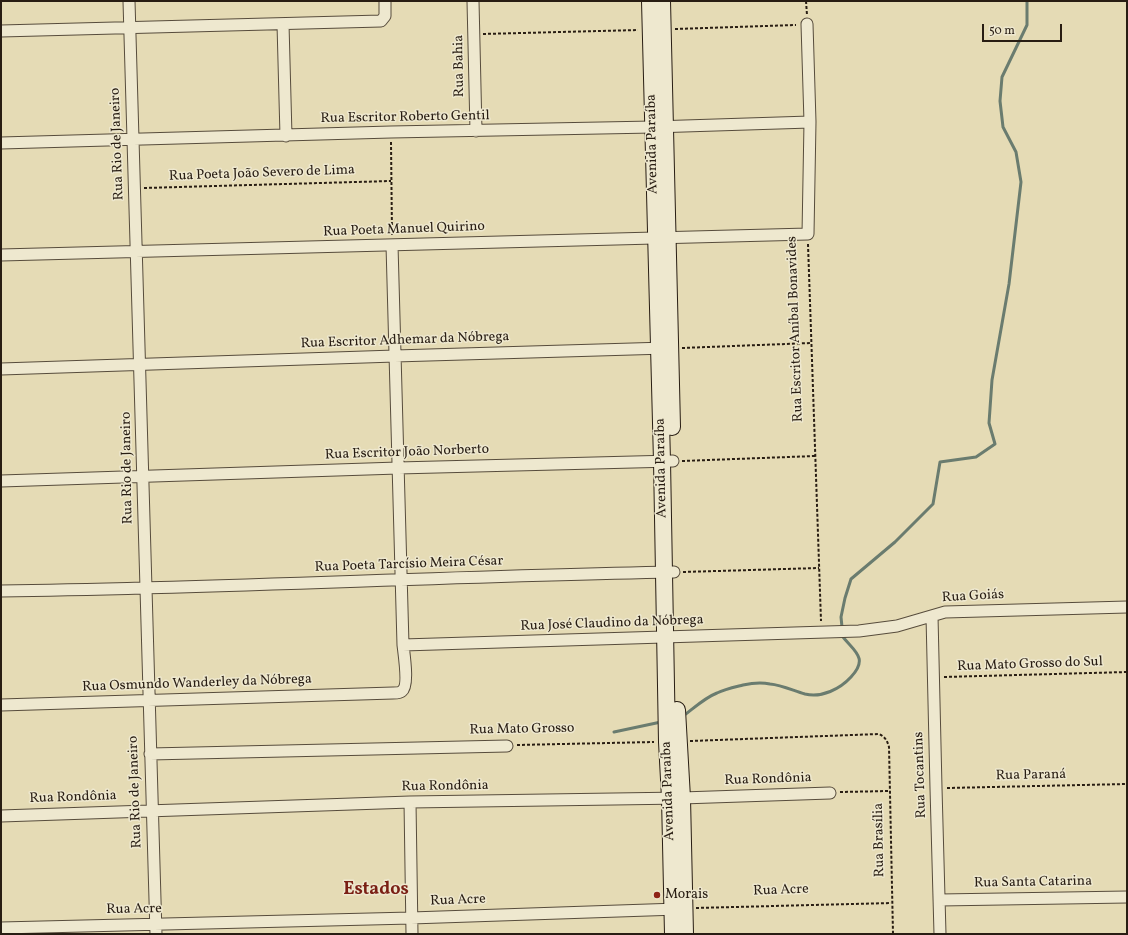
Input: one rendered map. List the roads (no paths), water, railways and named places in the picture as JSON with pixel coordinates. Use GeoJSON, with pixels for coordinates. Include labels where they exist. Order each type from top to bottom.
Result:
{"type":"FeatureCollection","features":[{"type":"Feature","properties":{"kind":"street","name":"Rua Rio de Janeiro"},"geometry":{"type":"LineString","coordinates":[[129,1],[151,810],[156,929]]}},
{"type":"Feature","properties":{"kind":"street"},"geometry":{"type":"LineString","coordinates":[[1,31],[381,21],[385,16],[385,1]]}},
{"type":"Feature","properties":{"kind":"street","name":"Rua Bahia"},"geometry":{"type":"LineString","coordinates":[[473,1],[476,131]]}},
{"type":"Feature","properties":{"kind":"street","name":"Avenida Paraíba"},"geometry":{"type":"LineString","coordinates":[[650,1],[659,127],[665,348],[670,637],[679,909],[685,934]]}},
{"type":"Feature","properties":{"kind":"street","name":"Avenida Paraíba"},"geometry":{"type":"LineString","coordinates":[[659,127],[662,1]]}},
{"type":"Feature","properties":{"kind":"street"},"geometry":{"type":"LineString","coordinates":[[283,24],[286,136]]}},
{"type":"Feature","properties":{"kind":"street","name":"Rua Escritor Aníbal Bonavides"},"geometry":{"type":"LineString","coordinates":[[807,24],[810,122],[808,234]]}},
{"type":"Feature","properties":{"kind":"street","name":"Rua Escritor Roberto Gentil"},"geometry":{"type":"LineString","coordinates":[[1,143],[810,122]]}},
{"type":"Feature","properties":{"kind":"street","name":"Rua Poeta Manuel Quirino"},"geometry":{"type":"LineString","coordinates":[[1,256],[808,234]]}},
{"type":"Feature","properties":{"kind":"street"},"geometry":{"type":"LineString","coordinates":[[392,245],[403,645]]}},
{"type":"Feature","properties":{"kind":"street","name":"Rua Escritor Adhemar da Nóbrega"},"geometry":{"type":"LineString","coordinates":[[1,369],[665,348]]}},
{"type":"Feature","properties":{"kind":"street","name":"Rua Escritor João Norberto"},"geometry":{"type":"LineString","coordinates":[[1,481],[667,461]]}},
{"type":"Feature","properties":{"kind":"street","name":"Rua Poeta Tarcísio Meira César"},"geometry":{"type":"LineString","coordinates":[[1,591],[145,589],[401,579],[669,573]]}},
{"type":"Feature","properties":{"kind":"street","name":"Rua Goiás"},"geometry":{"type":"LineString","coordinates":[[822,632],[877,630],[917,622],[945,612],[1127,607]]}},
{"type":"Feature","properties":{"kind":"street","name":"Rua Tocantins"},"geometry":{"type":"LineString","coordinates":[[932,616],[940,934]]}},
{"type":"Feature","properties":{"kind":"street","name":"Rua José Claudino da Nóbrega"},"geometry":{"type":"LineString","coordinates":[[403,645],[822,632]]}},
{"type":"Feature","properties":{"kind":"street","name":"Rua Osmundo Wanderley da Nóbrega"},"geometry":{"type":"LineString","coordinates":[[1,705],[402,692],[405,686],[403,645]]}},
{"type":"Feature","properties":{"kind":"street","name":"Rua Mato Grosso"},"geometry":{"type":"LineString","coordinates":[[150,754],[507,746]]}},
{"type":"Feature","properties":{"kind":"street","name":"Rua Rondônia"},"geometry":{"type":"LineString","coordinates":[[1,816],[410,802],[676,798],[830,792]]}},
{"type":"Feature","properties":{"kind":"street"},"geometry":{"type":"LineString","coordinates":[[410,802],[412,934]]}},
{"type":"Feature","properties":{"kind":"street","name":"Rua Santa Catarina"},"geometry":{"type":"LineString","coordinates":[[940,900],[1127,897]]}},
{"type":"Feature","properties":{"kind":"street","name":"Avenida Paraíba"},"geometry":{"type":"LineString","coordinates":[[673,934],[679,909]]}},
{"type":"Feature","properties":{"kind":"street","name":"Rua Acre"},"geometry":{"type":"LineString","coordinates":[[1,928],[156,929],[411,918],[679,909]]}},
{"type":"Feature","properties":{"kind":"waterway"},"geometry":{"type":"LineString","coordinates":[[682,717],[712,695],[743,685],[767,683],[805,694],[818,695],[830,692],[847,681],[859,665],[858,655],[843,637],[841,617],[851,579],[895,542],[933,504],[940,462],[976,457],[995,444],[989,423],[992,380],[1009,284],[1021,182],[1016,152],[1003,127],[1000,101],[1002,77],[1027,25],[1027,1]]}},
{"type":"Feature","properties":{"kind":"waterway"},"geometry":{"type":"LineString","coordinates":[[614,732],[661,722]]}},
{"type":"Feature","properties":{"kind":"place","name":"Morais"},"geometry":{"type":"Point","coordinates":[657,895]}},
{"type":"Feature","properties":{"kind":"district","name":"Estados"},"geometry":{"type":"Point","coordinates":[376,891]}}]}
